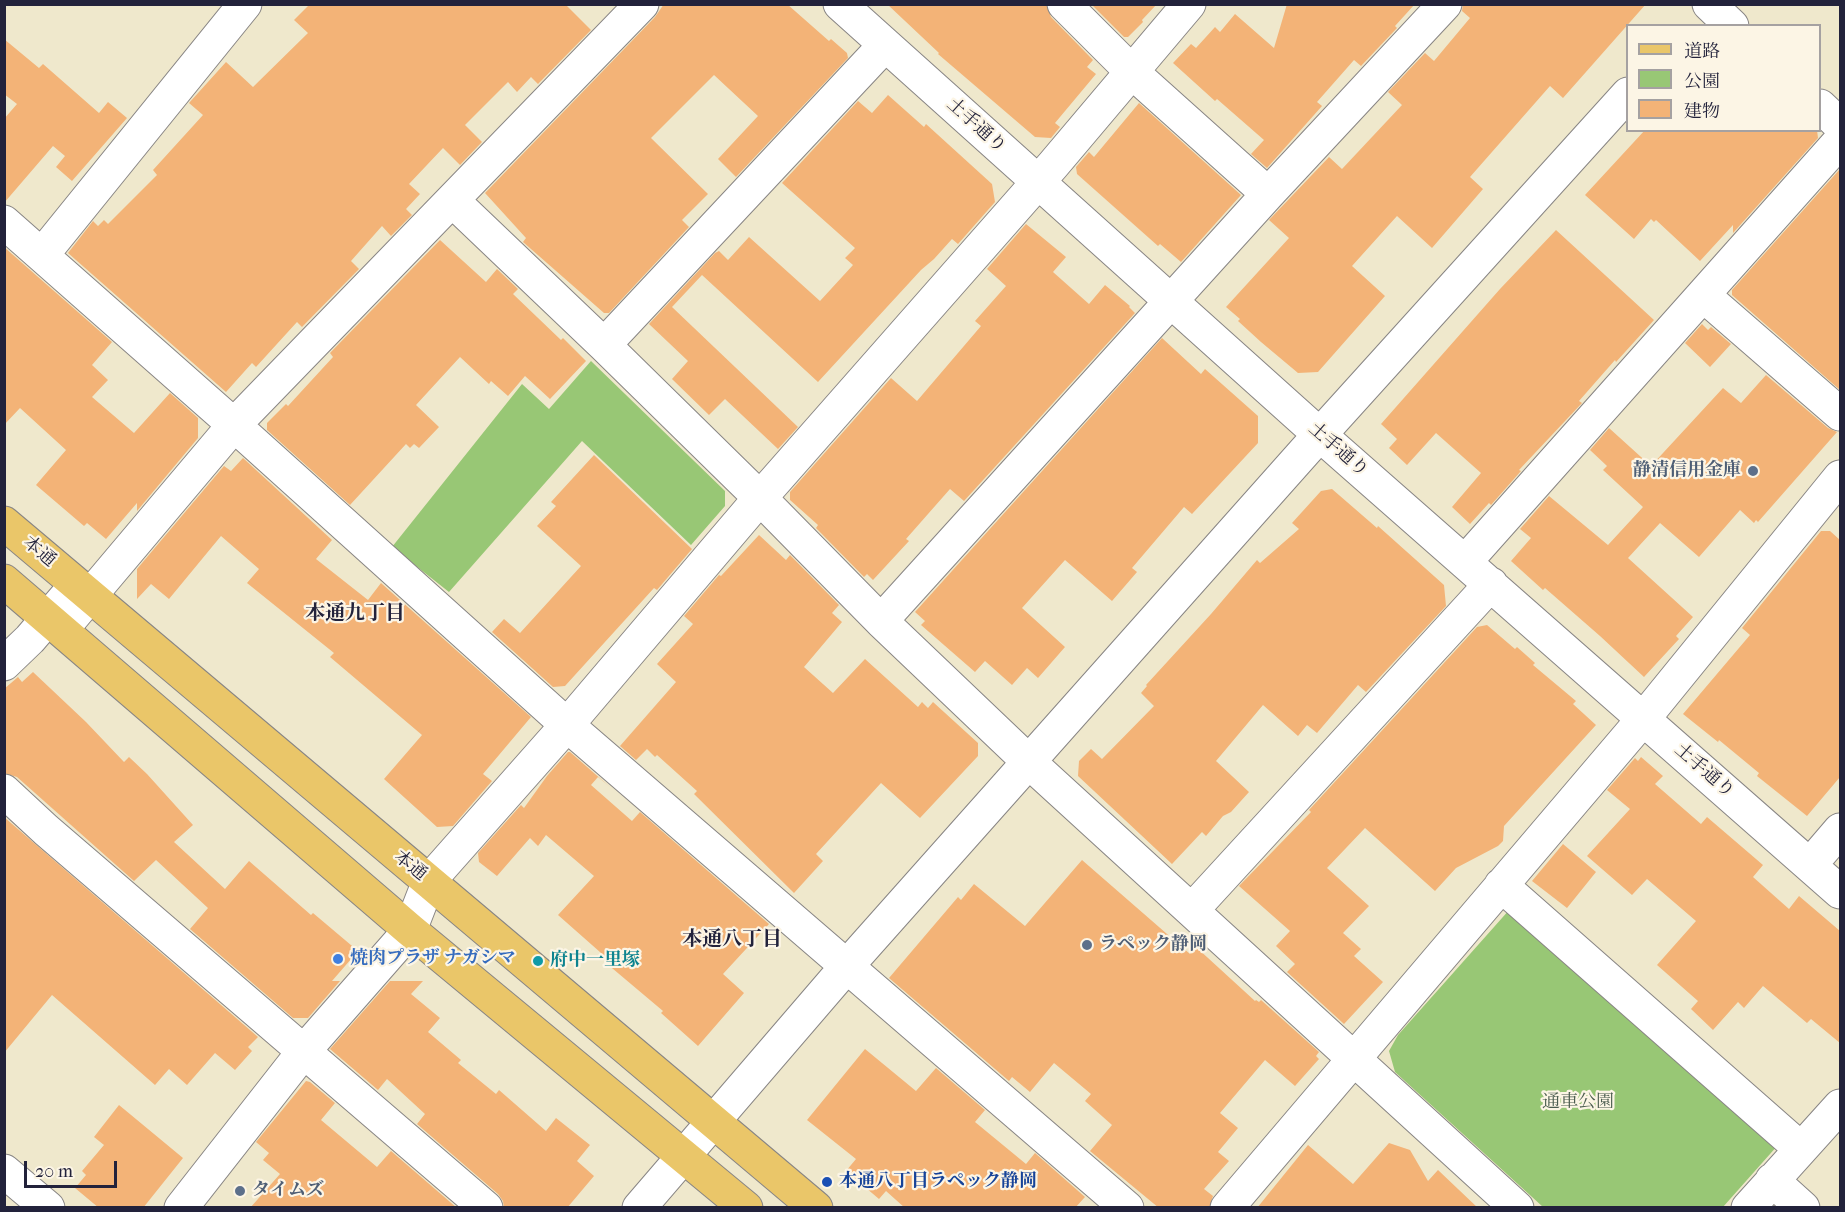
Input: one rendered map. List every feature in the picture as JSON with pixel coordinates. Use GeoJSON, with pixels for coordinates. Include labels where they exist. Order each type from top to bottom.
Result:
{"type":"FeatureCollection","features":[{"type":"Feature","properties":{"kind":"main road","name":"本通"},"geometry":{"type":"LineString","coordinates":[[4,523],[816,1208]]}},
{"type":"Feature","properties":{"kind":"main road"},"geometry":{"type":"LineString","coordinates":[[4,581],[410,930],[747,1208]]}},
{"type":"Feature","properties":{"kind":"street"},"geometry":{"type":"LineString","coordinates":[[42,255],[245,4]]}},
{"type":"Feature","properties":{"kind":"street"},"geometry":{"type":"LineString","coordinates":[[4,664],[30,639],[55,623],[234,425],[642,4]]}},
{"type":"Feature","properties":{"kind":"street","name":"土手通り"},"geometry":{"type":"LineString","coordinates":[[840,4],[1320,435],[1840,892]]}},
{"type":"Feature","properties":{"kind":"street"},"geometry":{"type":"LineString","coordinates":[[1064,4],[1132,72],[1269,194]]}},
{"type":"Feature","properties":{"kind":"street"},"geometry":{"type":"LineString","coordinates":[[181,1208],[304,1052],[410,930],[429,881],[760,498],[1039,182],[1189,4]]}},
{"type":"Feature","properties":{"kind":"street"},"geometry":{"type":"LineString","coordinates":[[881,621],[1445,4]]}},
{"type":"Feature","properties":{"kind":"street"},"geometry":{"type":"LineString","coordinates":[[1691,24],[1709,4],[1730,24]]}},
{"type":"Feature","properties":{"kind":"street"},"geometry":{"type":"LineString","coordinates":[[604,345],[885,45]]}},
{"type":"Feature","properties":{"kind":"street"},"geometry":{"type":"LineString","coordinates":[[639,1208],[847,966],[1320,435],[1626,96]]}},
{"type":"Feature","properties":{"kind":"street"},"geometry":{"type":"LineString","coordinates":[[1821,107],[1840,125]]}},
{"type":"Feature","properties":{"kind":"street"},"geometry":{"type":"LineString","coordinates":[[1465,562],[1840,141]]}},
{"type":"Feature","properties":{"kind":"street"},"geometry":{"type":"LineString","coordinates":[[453,201],[760,498],[881,621],[1029,762],[1517,1208]]}},
{"type":"Feature","properties":{"kind":"street"},"geometry":{"type":"LineString","coordinates":[[4,222],[567,724],[1126,1208]]}},
{"type":"Feature","properties":{"kind":"street"},"geometry":{"type":"LineString","coordinates":[[1703,295],[1840,414]]}},
{"type":"Feature","properties":{"kind":"street"},"geometry":{"type":"LineString","coordinates":[[1227,1208],[1834,497]]}},
{"type":"Feature","properties":{"kind":"street"},"geometry":{"type":"LineString","coordinates":[[1192,910],[1491,584]]}},
{"type":"Feature","properties":{"kind":"street"},"geometry":{"type":"LineString","coordinates":[[4,791],[46,830],[486,1208]]}},
{"type":"Feature","properties":{"kind":"street"},"geometry":{"type":"LineString","coordinates":[[1810,865],[1840,830]]}},
{"type":"Feature","properties":{"kind":"street"},"geometry":{"type":"LineString","coordinates":[[1501,885],[1801,1149]]}},
{"type":"Feature","properties":{"kind":"street"},"geometry":{"type":"LineString","coordinates":[[1748,1208],[1840,1106]]}},
{"type":"Feature","properties":{"kind":"street"},"geometry":{"type":"LineString","coordinates":[[4,1171],[48,1208]]}},
{"type":"Feature","properties":{"kind":"street"},"geometry":{"type":"LineString","coordinates":[[1772,1180],[1803,1208]]}},
{"type":"Feature","properties":{"kind":"green space"},"geometry":{"type":"Polygon","coordinates":[[[591,361],[725,491],[725,506],[691,545],[582,441],[449,592],[392,547],[522,384],[549,409],[591,361]]]}},
{"type":"Feature","properties":{"kind":"green space","name":"通車公園"},"geometry":{"type":"Polygon","coordinates":[[[1510,909],[1778,1145],[1723,1207],[1543,1207],[1395,1072],[1389,1051],[1398,1035],[1510,909]]]}},
{"type":"Feature","properties":{"kind":"building"},"geometry":{"type":"Polygon","coordinates":[[[310,4],[565,4],[591,30],[538,84],[531,77],[517,92],[508,82],[465,125],[482,142],[460,165],[443,148],[409,184],[420,194],[406,209],[412,215],[391,236],[382,226],[351,261],[359,269],[302,327],[297,322],[256,367],[252,363],[226,392],[68,253],[93,221],[98,226],[104,220],[108,224],[157,175],[153,170],[203,115],[189,103],[226,62],[253,87],[308,33],[294,20],[310,4]]]}},
{"type":"Feature","properties":{"kind":"building"},"geometry":{"type":"Polygon","coordinates":[[[664,4],[787,4],[829,41],[831,39],[847,53],[848,58],[736,177],[718,159],[758,116],[714,75],[651,138],[708,194],[682,220],[689,227],[609,313],[604,313],[523,242],[526,238],[485,193],[655,17],[664,4]]]}},
{"type":"Feature","properties":{"kind":"building"},"geometry":{"type":"Polygon","coordinates":[[[887,4],[1046,4],[1051,17],[1093,60],[1087,67],[1096,74],[1055,123],[1060,127],[1051,138],[1035,137],[938,54],[887,4]]]}},
{"type":"Feature","properties":{"kind":"building"},"geometry":{"type":"Polygon","coordinates":[[[1091,4],[1157,4],[1128,37],[1124,37],[1091,4]]]}},
{"type":"Feature","properties":{"kind":"building"},"geometry":{"type":"Polygon","coordinates":[[[1287,4],[1415,4],[1395,26],[1397,28],[1361,66],[1354,60],[1317,102],[1322,106],[1267,168],[1251,154],[1264,140],[1217,99],[1215,101],[1173,63],[1191,44],[1196,48],[1215,27],[1220,32],[1235,14],[1274,48],[1287,4]]]}},
{"type":"Feature","properties":{"kind":"building"},"geometry":{"type":"Polygon","coordinates":[[[1463,4],[1646,4],[1563,98],[1550,86],[1470,177],[1483,189],[1432,248],[1397,216],[1352,266],[1385,296],[1318,372],[1298,373],[1238,321],[1240,319],[1226,307],[1289,238],[1269,220],[1329,157],[1342,169],[1402,105],[1388,92],[1425,53],[1434,61],[1470,18],[1462,11],[1463,4]]]}},
{"type":"Feature","properties":{"kind":"building"},"geometry":{"type":"Polygon","coordinates":[[[4,39],[39,68],[43,64],[99,113],[108,102],[127,118],[72,181],[56,167],[65,156],[53,146],[4,203],[4,119],[17,104],[4,94],[4,39]]]}},
{"type":"Feature","properties":{"kind":"building"},"geometry":{"type":"Polygon","coordinates":[[[888,95],[924,127],[926,124],[992,184],[995,202],[958,244],[952,239],[921,270],[818,382],[702,275],[672,307],[798,427],[778,449],[725,399],[709,415],[672,379],[688,361],[649,324],[715,253],[719,251],[728,260],[749,237],[820,301],[853,265],[845,258],[855,248],[782,183],[858,101],[872,113],[888,95]]]}},
{"type":"Feature","properties":{"kind":"building"},"geometry":{"type":"Polygon","coordinates":[[[1139,103],[1241,195],[1181,262],[1160,244],[1158,246],[1077,174],[1076,167],[1089,152],[1094,157],[1139,103]]]}},
{"type":"Feature","properties":{"kind":"building"},"geometry":{"type":"Polygon","coordinates":[[[1643,132],[1817,132],[1818,138],[1733,233],[1733,225],[1700,261],[1656,220],[1654,222],[1651,219],[1634,239],[1585,195],[1643,132]]]}},
{"type":"Feature","properties":{"kind":"building"},"geometry":{"type":"Polygon","coordinates":[[[1840,169],[1840,390],[1732,295],[1732,290],[1840,169]]]}},
{"type":"Feature","properties":{"kind":"building"},"geometry":{"type":"Polygon","coordinates":[[[1026,224],[1066,257],[1053,272],[1089,304],[1105,285],[1135,313],[964,501],[950,489],[906,539],[909,541],[873,580],[867,574],[864,577],[816,528],[818,525],[790,500],[790,492],[891,378],[917,401],[981,326],[975,321],[1006,286],[987,269],[1026,224]]]}},
{"type":"Feature","properties":{"kind":"building"},"geometry":{"type":"Polygon","coordinates":[[[1556,230],[1654,320],[1616,362],[1615,360],[1579,401],[1582,403],[1519,470],[1521,471],[1491,505],[1489,503],[1470,524],[1452,507],[1481,473],[1436,433],[1407,465],[1389,448],[1397,439],[1381,424],[1500,289],[1556,230]]]}},
{"type":"Feature","properties":{"kind":"building"},"geometry":{"type":"Polygon","coordinates":[[[440,240],[486,282],[497,269],[518,289],[513,294],[586,361],[550,399],[525,376],[508,396],[491,381],[489,384],[460,357],[416,405],[439,427],[419,448],[414,444],[410,448],[406,444],[350,505],[267,430],[267,423],[286,404],[288,406],[333,357],[330,353],[440,240]]]}},
{"type":"Feature","properties":{"kind":"building"},"geometry":{"type":"Polygon","coordinates":[[[4,247],[112,342],[92,365],[108,380],[92,397],[134,433],[170,393],[198,418],[198,438],[137,511],[137,503],[106,539],[87,523],[84,526],[36,485],[66,450],[20,408],[4,425],[4,247]]]}},
{"type":"Feature","properties":{"kind":"building"},"geometry":{"type":"Polygon","coordinates":[[[1702,324],[1708,330],[1711,327],[1731,344],[1710,367],[1685,343],[1702,324]]]}},
{"type":"Feature","properties":{"kind":"building"},"geometry":{"type":"Polygon","coordinates":[[[1162,338],[1201,374],[1205,369],[1258,416],[1258,443],[1192,514],[1184,507],[1132,568],[1137,572],[1112,601],[1065,560],[1022,608],[1065,647],[1038,678],[1027,668],[1012,685],[985,661],[975,672],[921,625],[925,621],[915,612],[1162,338]]]}},
{"type":"Feature","properties":{"kind":"building"},"geometry":{"type":"Polygon","coordinates":[[[1766,375],[1828,428],[1837,432],[1758,522],[1756,520],[1754,523],[1740,510],[1699,557],[1660,523],[1628,558],[1693,617],[1676,636],[1679,639],[1644,677],[1545,588],[1543,590],[1511,561],[1531,538],[1520,529],[1549,496],[1608,545],[1643,507],[1603,470],[1607,466],[1590,450],[1609,428],[1651,466],[1723,388],[1741,403],[1766,375]]]}},
{"type":"Feature","properties":{"kind":"building"},"geometry":{"type":"Polygon","coordinates":[[[594,455],[692,549],[657,590],[654,588],[565,686],[553,687],[492,632],[504,619],[520,633],[581,566],[537,526],[556,506],[551,502],[594,455]]]}},
{"type":"Feature","properties":{"kind":"building"},"geometry":{"type":"Polygon","coordinates":[[[243,458],[332,540],[316,559],[368,600],[381,583],[531,717],[483,774],[492,781],[453,826],[437,827],[384,779],[422,735],[330,657],[334,653],[247,583],[259,569],[221,536],[169,599],[151,584],[137,599],[137,569],[224,466],[231,471],[243,458]]]}},
{"type":"Feature","properties":{"kind":"building"},"geometry":{"type":"Polygon","coordinates":[[[1332,489],[1377,528],[1378,526],[1444,585],[1446,606],[1366,692],[1358,685],[1317,733],[1307,725],[1298,736],[1263,705],[1216,761],[1249,792],[1231,812],[1223,816],[1206,836],[1202,832],[1172,864],[1078,776],[1079,761],[1091,749],[1102,759],[1154,706],[1141,693],[1146,685],[1257,560],[1260,563],[1299,529],[1292,523],[1321,491],[1332,489]]]}},
{"type":"Feature","properties":{"kind":"building"},"geometry":{"type":"Polygon","coordinates":[[[1821,531],[1830,531],[1840,540],[1840,777],[1807,816],[1757,776],[1759,773],[1719,740],[1718,742],[1683,714],[1750,635],[1742,628],[1821,531]]]}},
{"type":"Feature","properties":{"kind":"building"},"geometry":{"type":"Polygon","coordinates":[[[759,535],[786,560],[790,555],[839,605],[832,613],[842,622],[804,667],[833,693],[865,659],[918,707],[922,702],[928,708],[933,702],[978,743],[978,756],[920,818],[881,783],[816,854],[823,861],[794,893],[694,794],[697,791],[657,755],[655,757],[647,749],[636,760],[620,746],[676,682],[657,664],[693,624],[684,616],[719,575],[721,576],[759,535]]]}},
{"type":"Feature","properties":{"kind":"building"},"geometry":{"type":"Polygon","coordinates":[[[1487,625],[1535,663],[1533,665],[1576,701],[1573,704],[1596,725],[1504,826],[1503,841],[1498,846],[1456,868],[1435,891],[1365,828],[1327,868],[1369,906],[1343,933],[1361,949],[1354,956],[1383,982],[1344,1024],[1287,972],[1295,964],[1276,946],[1290,931],[1239,886],[1311,812],[1309,810],[1477,627],[1487,625]]]}},
{"type":"Feature","properties":{"kind":"building"},"geometry":{"type":"Polygon","coordinates":[[[33,672],[124,762],[129,757],[147,774],[193,825],[174,842],[225,889],[249,861],[311,915],[313,913],[358,951],[332,981],[340,981],[308,1018],[293,1018],[190,929],[208,908],[156,860],[134,881],[17,777],[4,773],[4,689],[18,677],[22,682],[33,672]]]}},
{"type":"Feature","properties":{"kind":"building"},"geometry":{"type":"Polygon","coordinates":[[[570,752],[610,787],[598,777],[591,785],[632,821],[640,812],[769,924],[723,974],[744,993],[698,1046],[661,1013],[663,1011],[606,963],[609,960],[558,915],[594,876],[546,835],[538,846],[530,838],[497,876],[479,862],[478,853],[521,805],[524,808],[570,752]]]}},
{"type":"Feature","properties":{"kind":"building"},"geometry":{"type":"Polygon","coordinates":[[[1641,757],[1663,776],[1655,784],[1701,824],[1707,817],[1763,865],[1753,877],[1789,909],[1799,896],[1840,931],[1840,1043],[1811,1019],[1807,1023],[1763,986],[1744,1008],[1738,1002],[1713,1030],[1691,1009],[1698,1001],[1657,965],[1696,921],[1647,879],[1632,895],[1587,856],[1630,809],[1607,790],[1635,758],[1638,761],[1641,757]]]}},
{"type":"Feature","properties":{"kind":"building"},"geometry":{"type":"Polygon","coordinates":[[[4,817],[258,1037],[248,1047],[252,1051],[235,1070],[215,1053],[187,1085],[169,1069],[155,1085],[52,995],[4,1053],[4,817]]]}},
{"type":"Feature","properties":{"kind":"building"},"geometry":{"type":"Polygon","coordinates":[[[1563,844],[1596,872],[1567,908],[1532,881],[1563,844]]]}},
{"type":"Feature","properties":{"kind":"building"},"geometry":{"type":"Polygon","coordinates":[[[1082,860],[1190,954],[1196,947],[1255,1001],[1261,1000],[1319,1052],[1316,1056],[1319,1059],[1295,1086],[1265,1060],[1220,1113],[1238,1128],[1218,1152],[1229,1161],[1204,1189],[1213,1196],[1209,1208],[1159,1208],[1090,1151],[1112,1125],[1085,1101],[1091,1094],[1054,1063],[1030,1092],[1012,1077],[1009,1081],[889,978],[958,897],[961,900],[974,884],[1025,926],[1082,860]]]}},
{"type":"Feature","properties":{"kind":"building"},"geometry":{"type":"Polygon","coordinates":[[[390,981],[423,981],[411,994],[440,1018],[428,1032],[461,1060],[458,1063],[496,1094],[499,1090],[546,1131],[556,1118],[590,1145],[577,1161],[594,1176],[567,1208],[504,1208],[503,1201],[498,1194],[417,1124],[425,1114],[387,1079],[378,1090],[330,1049],[390,981]]]}},
{"type":"Feature","properties":{"kind":"building"},"geometry":{"type":"Polygon","coordinates":[[[865,1049],[916,1091],[936,1068],[985,1110],[975,1122],[1026,1164],[1035,1153],[1085,1197],[1075,1208],[905,1208],[886,1191],[879,1199],[846,1171],[856,1159],[807,1120],[865,1049]]]}},
{"type":"Feature","properties":{"kind":"building"},"geometry":{"type":"Polygon","coordinates":[[[306,1081],[335,1103],[321,1120],[377,1167],[391,1151],[457,1208],[250,1208],[280,1174],[263,1160],[269,1153],[256,1142],[306,1081]]]}},
{"type":"Feature","properties":{"kind":"building"},"geometry":{"type":"Polygon","coordinates":[[[119,1105],[183,1158],[143,1208],[99,1208],[75,1188],[86,1175],[82,1171],[104,1145],[94,1137],[119,1105]]]}},
{"type":"Feature","properties":{"kind":"building"},"geometry":{"type":"Polygon","coordinates":[[[1389,1143],[1410,1150],[1428,1181],[1438,1170],[1478,1208],[1257,1208],[1308,1145],[1353,1184],[1389,1143]]]}},
{"type":"Feature","properties":{"kind":"place","name":"静清信用金庫"},"geometry":{"type":"Point","coordinates":[1753,471]}},
{"type":"Feature","properties":{"kind":"place","name":"ラペック静岡"},"geometry":{"type":"Point","coordinates":[1087,945]}},
{"type":"Feature","properties":{"kind":"place","name":"焼肉プラザ ナガシマ"},"geometry":{"type":"Point","coordinates":[338,959]}},
{"type":"Feature","properties":{"kind":"place","name":"府中一里塚"},"geometry":{"type":"Point","coordinates":[538,961]}},
{"type":"Feature","properties":{"kind":"place","name":"本通八丁目ラペック静岡"},"geometry":{"type":"Point","coordinates":[827,1182]}},
{"type":"Feature","properties":{"kind":"place","name":"タイムズ"},"geometry":{"type":"Point","coordinates":[240,1191]}},
{"type":"Feature","properties":{"kind":"district","name":"本通九丁目"},"geometry":{"type":"Point","coordinates":[355,614]}},
{"type":"Feature","properties":{"kind":"district","name":"本通八丁目"},"geometry":{"type":"Point","coordinates":[732,940]}}]}
